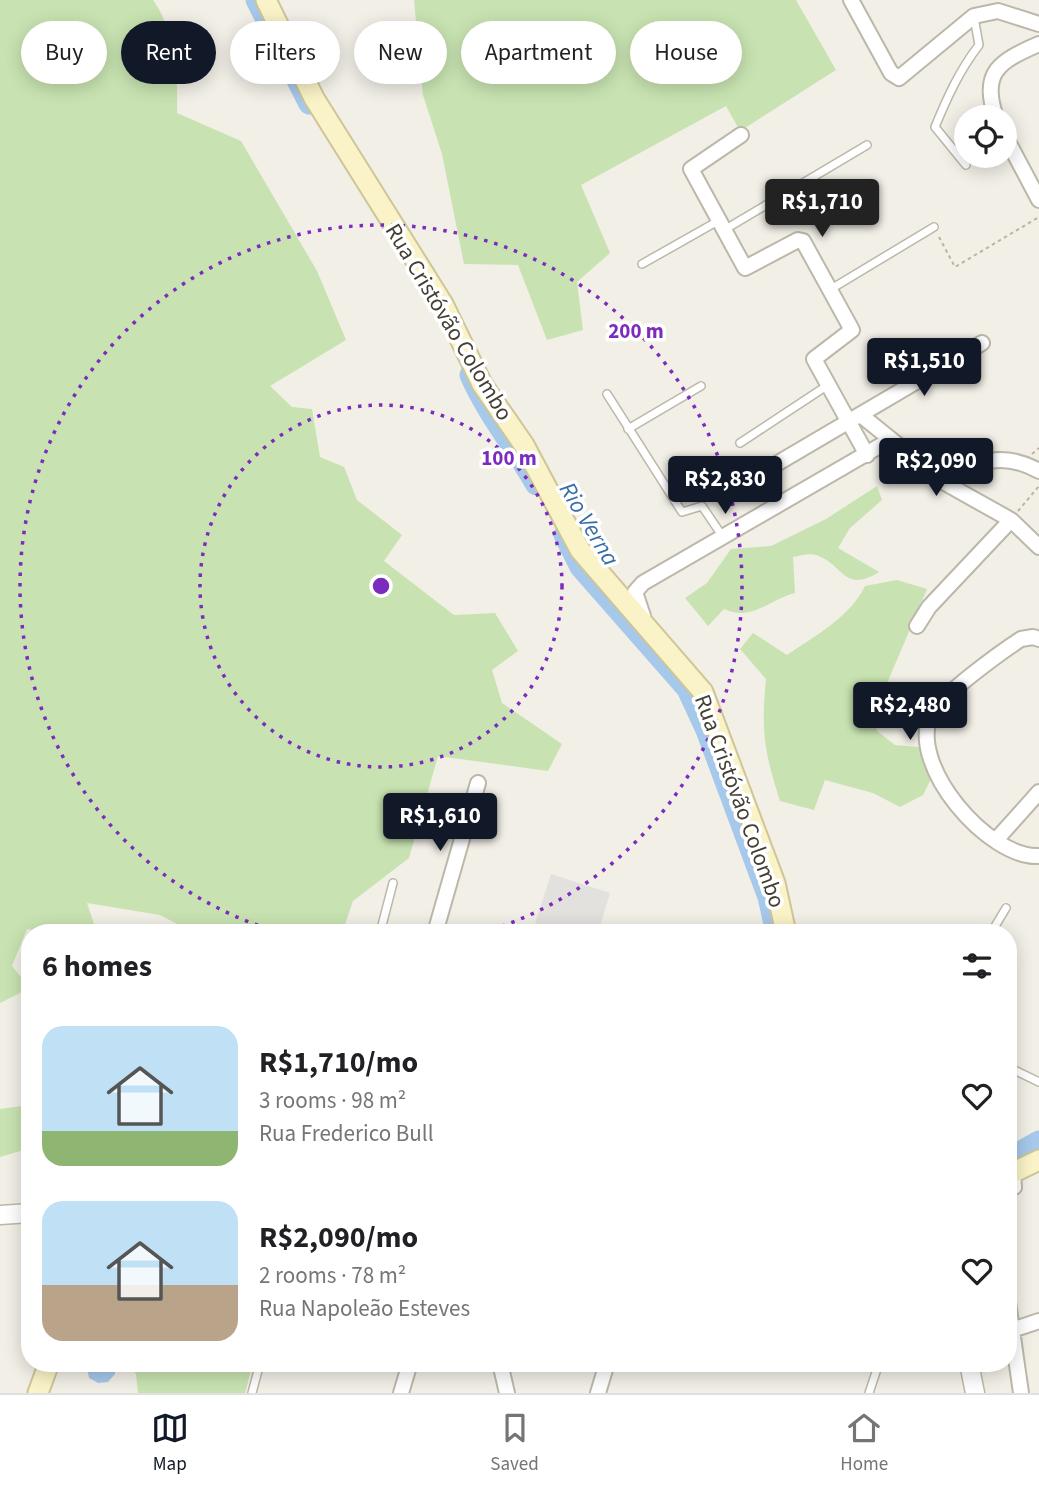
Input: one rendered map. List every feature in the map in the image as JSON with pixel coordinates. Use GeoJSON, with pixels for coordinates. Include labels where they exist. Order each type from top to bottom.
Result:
{"type":"FeatureCollection","features":[{"type":"Feature","properties":{"kind":"main road","name":"Rua Cristóvão Colombo"},"geometry":{"type":"LineString","coordinates":[[266,0],[314,98],[443,304],[482,384],[524,445],[580,550],[611,589],[648,626],[703,692],[775,883],[784,924]]}},
{"type":"Feature","properties":{"kind":"main road"},"geometry":{"type":"LineString","coordinates":[[1017,1175],[1039,1160]]}},
{"type":"Feature","properties":{"kind":"main road"},"geometry":{"type":"LineString","coordinates":[[38,1393],[46,1372]]}},
{"type":"Feature","properties":{"kind":"street"},"geometry":{"type":"LineString","coordinates":[[851,0],[891,73],[899,78],[974,16],[998,11],[1039,24]]}},
{"type":"Feature","properties":{"kind":"street"},"geometry":{"type":"LineString","coordinates":[[992,105],[989,83],[995,71],[1009,58],[1039,44]]}},
{"type":"Feature","properties":{"kind":"street"},"geometry":{"type":"LineString","coordinates":[[741,135],[691,169],[745,268],[801,239],[852,330],[815,356],[815,363],[828,385],[855,419],[867,455]]}},
{"type":"Feature","properties":{"kind":"street"},"geometry":{"type":"LineString","coordinates":[[1017,159],[1039,200]]}},
{"type":"Feature","properties":{"kind":"street"},"geometry":{"type":"LineString","coordinates":[[766,470],[982,343]]}},
{"type":"Feature","properties":{"kind":"street"},"geometry":{"type":"LineString","coordinates":[[855,419],[890,440],[945,483],[1011,520],[1039,547]]}},
{"type":"Feature","properties":{"kind":"street"},"geometry":{"type":"LineString","coordinates":[[648,626],[635,599],[638,587],[890,440]]}},
{"type":"Feature","properties":{"kind":"street"},"geometry":{"type":"LineString","coordinates":[[945,483],[968,466],[981,462],[1023,462],[1039,471]]}},
{"type":"Feature","properties":{"kind":"street"},"geometry":{"type":"LineString","coordinates":[[917,626],[929,607],[1011,520]]}},
{"type":"Feature","properties":{"kind":"street"},"geometry":{"type":"LineString","coordinates":[[1039,639],[1033,637],[1013,644],[943,701],[931,715],[926,737],[930,758],[956,806],[996,840],[1029,856],[1039,856]]}},
{"type":"Feature","properties":{"kind":"street"},"geometry":{"type":"LineString","coordinates":[[438,924],[478,783]]}},
{"type":"Feature","properties":{"kind":"street"},"geometry":{"type":"LineString","coordinates":[[996,840],[1039,792]]}},
{"type":"Feature","properties":{"kind":"street"},"geometry":{"type":"LineString","coordinates":[[0,1215],[21,1214]]}},
{"type":"Feature","properties":{"kind":"street"},"geometry":{"type":"LineString","coordinates":[[1017,1328],[1039,1321]]}},
{"type":"Feature","properties":{"kind":"street"},"geometry":{"type":"LineString","coordinates":[[1017,1365],[1021,1393]]}},
{"type":"Feature","properties":{"kind":"street"},"geometry":{"type":"LineString","coordinates":[[401,1393],[407,1372]]}},
{"type":"Feature","properties":{"kind":"street"},"geometry":{"type":"LineString","coordinates":[[502,1372],[507,1393]]}},
{"type":"Feature","properties":{"kind":"street"},"geometry":{"type":"LineString","coordinates":[[598,1393],[604,1372]]}},
{"type":"Feature","properties":{"kind":"street"},"geometry":{"type":"LineString","coordinates":[[971,1372],[975,1393]]}},
{"type":"Feature","properties":{"kind":"lane"},"geometry":{"type":"LineString","coordinates":[[954,150],[935,127],[946,108],[955,79],[979,45],[974,16]]}},
{"type":"Feature","properties":{"kind":"lane"},"geometry":{"type":"LineString","coordinates":[[642,264],[721,226],[867,145]]}},
{"type":"Feature","properties":{"kind":"lane"},"geometry":{"type":"LineString","coordinates":[[831,289],[934,227]]}},
{"type":"Feature","properties":{"kind":"lane"},"geometry":{"type":"LineString","coordinates":[[740,443],[828,385]]}},
{"type":"Feature","properties":{"kind":"lane"},"geometry":{"type":"LineString","coordinates":[[628,429],[701,386]]}},
{"type":"Feature","properties":{"kind":"lane"},"geometry":{"type":"LineString","coordinates":[[607,394],[682,512],[702,506],[723,537]]}},
{"type":"Feature","properties":{"kind":"lane"},"geometry":{"type":"LineString","coordinates":[[382,924],[393,883]]}},
{"type":"Feature","properties":{"kind":"lane"},"geometry":{"type":"LineString","coordinates":[[996,924],[1006,908]]}},
{"type":"Feature","properties":{"kind":"lane"},"geometry":{"type":"LineString","coordinates":[[1017,1071],[1039,1082]]}},
{"type":"Feature","properties":{"kind":"lane"},"geometry":{"type":"LineString","coordinates":[[252,1393],[258,1372]]}},
{"type":"Feature","properties":{"kind":"lane"},"geometry":{"type":"LineString","coordinates":[[869,1393],[876,1372]]}},
{"type":"Feature","properties":{"kind":"path"},"geometry":{"type":"LineString","coordinates":[[934,227],[955,267],[1039,217]]}},
{"type":"Feature","properties":{"kind":"path"},"geometry":{"type":"LineString","coordinates":[[1011,520],[1039,486]]}},
{"type":"Feature","properties":{"kind":"green space"},"geometry":{"type":"Polygon","coordinates":[[[0,0],[153,0],[165,21],[121,21],[121,84],[177,84],[177,113],[241,141],[317,271],[346,340],[270,386],[292,407],[312,409],[320,457],[344,467],[357,500],[402,535],[384,561],[454,615],[495,613],[518,651],[492,670],[502,703],[562,744],[548,771],[438,756],[409,858],[353,901],[345,924],[177,924],[160,915],[87,903],[94,924],[21,924],[21,944],[12,966],[21,977],[21,992],[0,1003],[0,0]]]}},
{"type":"Feature","properties":{"kind":"green space"},"geometry":{"type":"Polygon","coordinates":[[[414,0],[796,0],[836,70],[740,131],[726,106],[581,185],[610,253],[577,282],[583,330],[547,340],[518,265],[464,264],[442,154],[422,84],[447,84],[447,21],[416,21],[414,0]]]}},
{"type":"Feature","properties":{"kind":"green space"},"geometry":{"type":"Polygon","coordinates":[[[877,486],[882,500],[850,528],[838,548],[879,572],[867,578],[851,579],[816,555],[793,557],[795,593],[752,611],[743,613],[724,609],[708,626],[685,598],[707,583],[731,549],[771,546],[826,519],[877,486]]]}},
{"type":"Feature","properties":{"kind":"green space"},"geometry":{"type":"Polygon","coordinates":[[[897,580],[927,589],[874,714],[877,731],[895,745],[918,747],[933,775],[923,795],[900,807],[873,793],[825,780],[814,810],[780,801],[765,741],[766,679],[740,649],[753,633],[787,655],[841,616],[865,586],[897,580]]]}},
{"type":"Feature","properties":{"kind":"green space"},"geometry":{"type":"Polygon","coordinates":[[[21,1106],[21,1151],[0,1157],[0,1109],[21,1106]]]}},
{"type":"Feature","properties":{"kind":"green space"},"geometry":{"type":"Polygon","coordinates":[[[134,1372],[251,1372],[245,1393],[138,1393],[134,1372]]]}},
{"type":"Feature","properties":{"kind":"shaded area"},"geometry":{"type":"Polygon","coordinates":[[[551,874],[610,893],[601,924],[535,924],[551,874]]]}},
{"type":"Feature","properties":{"kind":"water"},"geometry":{"type":"Polygon","coordinates":[[[88,1372],[115,1372],[108,1382],[98,1383],[89,1378],[88,1372]]]}},
{"type":"Feature","properties":{"kind":"waterway","name":"Rio Verna"},"geometry":{"type":"LineString","coordinates":[[256,0],[309,104]]}},
{"type":"Feature","properties":{"kind":"waterway","name":"Rio Verna"},"geometry":{"type":"LineString","coordinates":[[470,375],[536,485]]}},
{"type":"Feature","properties":{"kind":"waterway","name":"Rio Verna"},"geometry":{"type":"LineString","coordinates":[[564,535],[580,567],[687,689],[706,730],[768,897],[774,924]]}},
{"type":"Feature","properties":{"kind":"waterway"},"geometry":{"type":"LineString","coordinates":[[1017,1153],[1039,1141]]}}]}
